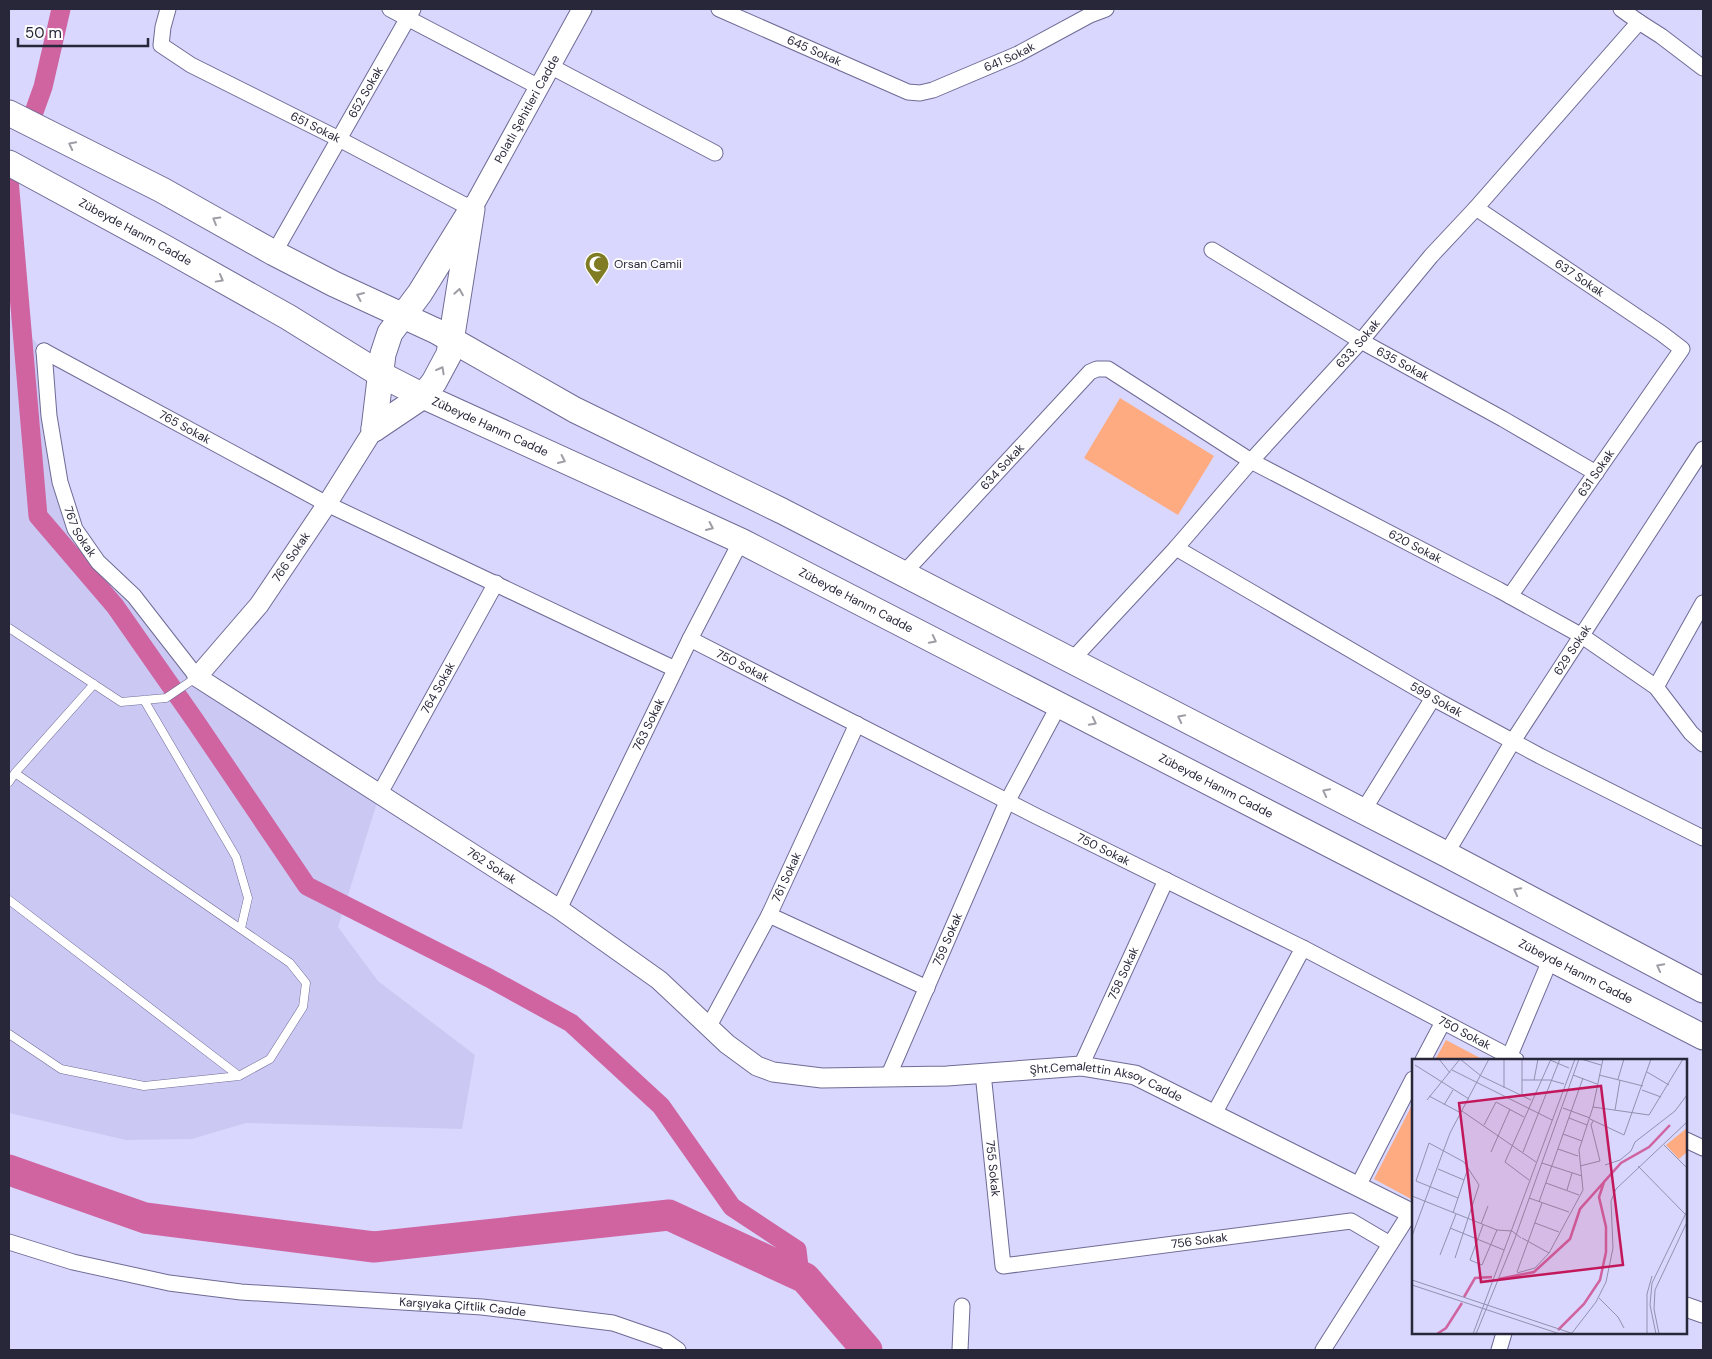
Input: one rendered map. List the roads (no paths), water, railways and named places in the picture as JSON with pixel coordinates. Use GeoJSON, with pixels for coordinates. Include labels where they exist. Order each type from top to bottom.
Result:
{"type":"FeatureCollection","features":[{"type":"Feature","properties":{"kind":"highway"},"geometry":{"type":"LineString","coordinates":[[15,116],[162,190],[274,253],[334,284],[452,340],[575,410],[773,507],[1446,854],[1703,990]]}},
{"type":"Feature","properties":{"kind":"highway","name":"Zübeyde Hanım Cadde"},"geometry":{"type":"LineString","coordinates":[[9,163],[160,245],[279,313],[380,374],[423,396],[741,542],[1703,1037]]}},
{"type":"Feature","properties":{"kind":"highway"},"geometry":{"type":"LineString","coordinates":[[374,430],[383,354],[390,333],[420,293],[472,209]]}},
{"type":"Feature","properties":{"kind":"highway"},"geometry":{"type":"LineString","coordinates":[[374,430],[423,396],[441,371],[449,354],[472,209]]}},
{"type":"Feature","properties":{"kind":"street","name":"651 Sokak"},"geometry":{"type":"LineString","coordinates":[[168,9],[162,26],[160,45],[190,65],[339,139],[472,209]]}},
{"type":"Feature","properties":{"kind":"street"},"geometry":{"type":"LineString","coordinates":[[390,9],[410,13],[539,87]]}},
{"type":"Feature","properties":{"kind":"street","name":"Polatlı Şehitleri Cadde"},"geometry":{"type":"LineString","coordinates":[[472,209],[582,9]]}},
{"type":"Feature","properties":{"kind":"street","name":"645 Sokak"},"geometry":{"type":"LineString","coordinates":[[719,9],[908,92]]}},
{"type":"Feature","properties":{"kind":"street","name":"641 Sokak"},"geometry":{"type":"LineString","coordinates":[[908,92],[920,93],[933,90],[1018,54],[1084,12],[1106,9]]}},
{"type":"Feature","properties":{"kind":"street"},"geometry":{"type":"LineString","coordinates":[[1621,9],[1703,68]]}},
{"type":"Feature","properties":{"kind":"street","name":"652 Sokak"},"geometry":{"type":"LineString","coordinates":[[274,253],[410,13]]}},
{"type":"Feature","properties":{"kind":"street","name":"633. Sokak"},"geometry":{"type":"LineString","coordinates":[[1071,662],[1361,341],[1430,256],[1476,208],[1639,22]]}},
{"type":"Feature","properties":{"kind":"street"},"geometry":{"type":"LineString","coordinates":[[550,66],[715,153]]}},
{"type":"Feature","properties":{"kind":"street","name":"637 Sokak"},"geometry":{"type":"LineString","coordinates":[[1476,208],[1682,349]]}},
{"type":"Feature","properties":{"kind":"street","name":"635 Sokak"},"geometry":{"type":"LineString","coordinates":[[1212,250],[1361,341],[1503,419],[1596,473]]}},
{"type":"Feature","properties":{"kind":"street","name":"631 Sokak"},"geometry":{"type":"LineString","coordinates":[[1510,596],[1682,349]]}},
{"type":"Feature","properties":{"kind":"street","name":"765 Sokak"},"geometry":{"type":"LineString","coordinates":[[44,351],[326,504],[675,669]]}},
{"type":"Feature","properties":{"kind":"street","name":"767 Sokak"},"geometry":{"type":"LineString","coordinates":[[44,351],[49,416],[60,482],[75,529],[98,562],[134,596],[197,677]]}},
{"type":"Feature","properties":{"kind":"street","name":"634 Sokak"},"geometry":{"type":"LineString","coordinates":[[903,574],[1083,379],[1090,372],[1097,369],[1108,369]]}},
{"type":"Feature","properties":{"kind":"street","name":"620 Sokak"},"geometry":{"type":"LineString","coordinates":[[1108,369],[1251,461],[1510,596],[1582,636],[1656,687],[1691,733],[1703,744]]}},
{"type":"Feature","properties":{"kind":"street","name":"766 Sokak"},"geometry":{"type":"LineString","coordinates":[[197,677],[259,605],[374,430]]}},
{"type":"Feature","properties":{"kind":"street","name":"629 Sokak"},"geometry":{"type":"LineString","coordinates":[[1446,854],[1513,741],[1703,448]]}},
{"type":"Feature","properties":{"kind":"street","name":"763 Sokak"},"geometry":{"type":"LineString","coordinates":[[559,909],[675,669],[741,542]]}},
{"type":"Feature","properties":{"kind":"street","name":"599 Sokak"},"geometry":{"type":"LineString","coordinates":[[1176,548],[1433,698],[1540,756],[1703,838]]}},
{"type":"Feature","properties":{"kind":"street","name":"764 Sokak"},"geometry":{"type":"LineString","coordinates":[[380,794],[496,583]]}},
{"type":"Feature","properties":{"kind":"street"},"geometry":{"type":"LineString","coordinates":[[1656,687],[1703,603]]}},
{"type":"Feature","properties":{"kind":"street","name":"750 Sokak"},"geometry":{"type":"LineString","coordinates":[[690,639],[1007,802],[1304,948],[1511,1059]]}},
{"type":"Feature","properties":{"kind":"street","name":"762 Sokak"},"geometry":{"type":"LineString","coordinates":[[197,677],[559,909],[659,980],[727,1044],[757,1066],[773,1072]]}},
{"type":"Feature","properties":{"kind":"street"},"geometry":{"type":"LineString","coordinates":[[1363,811],[1433,698]]}},
{"type":"Feature","properties":{"kind":"street","name":"759 Sokak"},"geometry":{"type":"LineString","coordinates":[[888,1076],[1007,802],[1059,705]]}},
{"type":"Feature","properties":{"kind":"street","name":"761 Sokak"},"geometry":{"type":"LineString","coordinates":[[709,1026],[769,915],[857,724]]}},
{"type":"Feature","properties":{"kind":"street","name":"758 Sokak"},"geometry":{"type":"LineString","coordinates":[[1081,1066],[1166,880]]}},
{"type":"Feature","properties":{"kind":"street"},"geometry":{"type":"LineString","coordinates":[[769,915],[927,988]]}},
{"type":"Feature","properties":{"kind":"street"},"geometry":{"type":"LineString","coordinates":[[1214,1114],[1304,948]]}},
{"type":"Feature","properties":{"kind":"street"},"geometry":{"type":"LineString","coordinates":[[1511,1059],[1551,958]]}},
{"type":"Feature","properties":{"kind":"street"},"geometry":{"type":"LineString","coordinates":[[1424,1059],[1443,1022]]}},
{"type":"Feature","properties":{"kind":"street","name":"Şht.Cemalettin Aksoy Cadde"},"geometry":{"type":"LineString","coordinates":[[773,1072],[822,1078],[947,1076],[1081,1066],[1135,1075],[1412,1214]]}},
{"type":"Feature","properties":{"kind":"street","name":"755 Sokak"},"geometry":{"type":"LineString","coordinates":[[983,1073],[1003,1266]]}},
{"type":"Feature","properties":{"kind":"street"},"geometry":{"type":"LineString","coordinates":[[1358,1186],[1412,1081]]}},
{"type":"Feature","properties":{"kind":"street"},"geometry":{"type":"LineString","coordinates":[[1687,1140],[1703,1148]]}},
{"type":"Feature","properties":{"kind":"street"},"geometry":{"type":"LineString","coordinates":[[1323,1350],[1390,1244],[1412,1214]]}},
{"type":"Feature","properties":{"kind":"street","name":"756 Sokak"},"geometry":{"type":"LineString","coordinates":[[1003,1266],[1351,1221],[1390,1244]]}},
{"type":"Feature","properties":{"kind":"street","name":"Karşıyaka Çiftlik Cadde"},"geometry":{"type":"LineString","coordinates":[[9,1242],[73,1262],[160,1281],[241,1292],[482,1307],[614,1323],[665,1341],[678,1350]]}},
{"type":"Feature","properties":{"kind":"street"},"geometry":{"type":"LineString","coordinates":[[960,1350],[962,1306]]}},
{"type":"Feature","properties":{"kind":"street"},"geometry":{"type":"LineString","coordinates":[[1687,1308],[1703,1313]]}},
{"type":"Feature","properties":{"kind":"street"},"geometry":{"type":"LineString","coordinates":[[1499,1350],[1504,1334]]}},
{"type":"Feature","properties":{"kind":"lane"},"geometry":{"type":"LineString","coordinates":[[9,628],[121,702],[166,698],[197,677]]}},
{"type":"Feature","properties":{"kind":"lane"},"geometry":{"type":"LineString","coordinates":[[9,782],[94,684]]}},
{"type":"Feature","properties":{"kind":"lane"},"geometry":{"type":"LineString","coordinates":[[144,700],[236,857],[248,898],[241,928]]}},
{"type":"Feature","properties":{"kind":"lane"},"geometry":{"type":"LineString","coordinates":[[9,1034],[62,1069],[144,1086],[240,1076],[270,1059],[303,1007],[306,983],[290,962],[15,773]]}},
{"type":"Feature","properties":{"kind":"lane"},"geometry":{"type":"LineString","coordinates":[[9,900],[240,1076]]}},
{"type":"Feature","properties":{"kind":"waterway"},"geometry":{"type":"LineString","coordinates":[[34,112],[43,87],[61,9]]}},
{"type":"Feature","properties":{"kind":"waterway"},"geometry":{"type":"LineString","coordinates":[[9,179],[38,516],[115,606],[307,886],[489,978],[571,1023],[661,1106],[732,1207],[797,1250],[800,1275]]}},
{"type":"Feature","properties":{"kind":"waterway"},"geometry":{"type":"LineString","coordinates":[[9,1170],[145,1218],[374,1247],[669,1215],[805,1278],[867,1350]]}},
{"type":"Feature","properties":{"kind":"place","name":"Orsan Camii"},"geometry":{"type":"Point","coordinates":[597,285]}}]}
